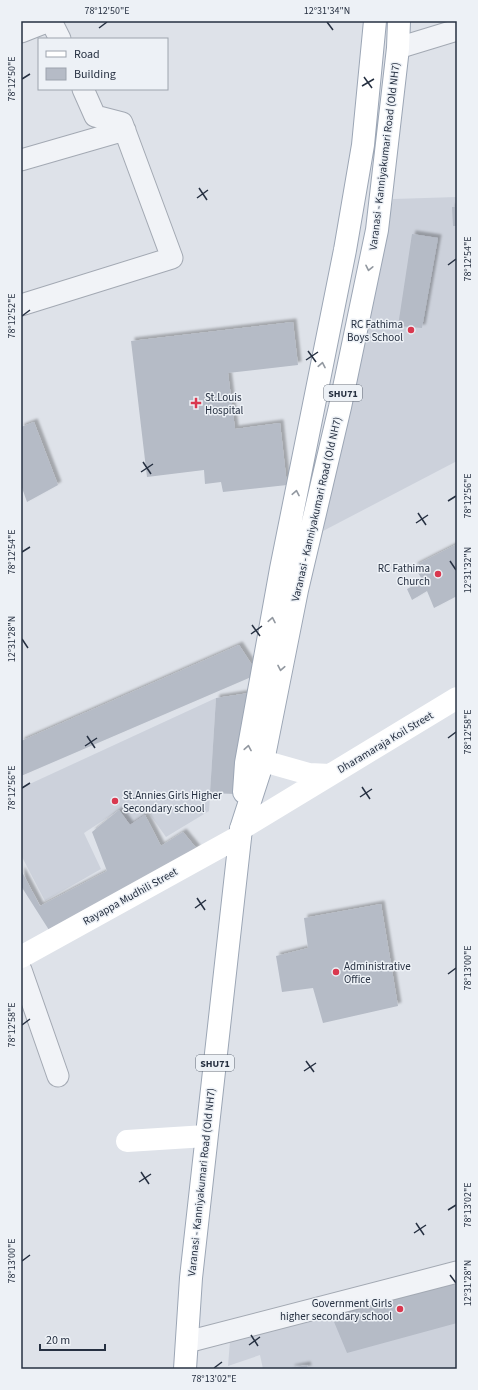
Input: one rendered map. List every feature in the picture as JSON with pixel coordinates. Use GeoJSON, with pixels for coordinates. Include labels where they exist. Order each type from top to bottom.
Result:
{"type":"FeatureCollection","features":[{"type":"Feature","properties":{"kind":"main road","name":"Varanasi - Kanniyakumari Road (Old NH7)"},"geometry":{"type":"LineString","coordinates":[[240,832],[263,761],[297,590],[296,545],[312,412],[345,250],[363,145],[375,21]]}},
{"type":"Feature","properties":{"kind":"main road","name":"Varanasi - Kanniyakumari Road (Old NH7)"},"geometry":{"type":"LineString","coordinates":[[185,1369],[191,1278],[240,832],[246,763],[296,545],[338,418],[377,230],[398,48],[399,21]]}},
{"type":"Feature","properties":{"kind":"main road"},"geometry":{"type":"LineString","coordinates":[[312,412],[338,418]]}},
{"type":"Feature","properties":{"kind":"main road","name":"Dharamaraja Koil Street"},"geometry":{"type":"LineString","coordinates":[[263,761],[310,774],[330,775],[457,698]]}},
{"type":"Feature","properties":{"kind":"main road","name":"Rayappa Mudhili Street"},"geometry":{"type":"LineString","coordinates":[[21,956],[240,832],[330,775]]}},
{"type":"Feature","properties":{"kind":"main road"},"geometry":{"type":"LineString","coordinates":[[127,1141],[206,1136]]}},
{"type":"Feature","properties":{"kind":"street"},"geometry":{"type":"LineString","coordinates":[[21,32],[50,21],[59,38]]}},
{"type":"Feature","properties":{"kind":"street"},"geometry":{"type":"LineString","coordinates":[[398,48],[457,30]]}},
{"type":"Feature","properties":{"kind":"street"},"geometry":{"type":"LineString","coordinates":[[21,305],[172,258],[122,123],[96,116],[83,90]]}},
{"type":"Feature","properties":{"kind":"street"},"geometry":{"type":"LineString","coordinates":[[21,160],[124,130]]}},
{"type":"Feature","properties":{"kind":"street"},"geometry":{"type":"LineString","coordinates":[[21,970],[58,1076]]}},
{"type":"Feature","properties":{"kind":"street"},"geometry":{"type":"LineString","coordinates":[[187,1342],[457,1272]]}},
{"type":"Feature","properties":{"kind":"shaded area","name":"RC Fathima Boys School"},"geometry":{"type":"Polygon","coordinates":[[[457,197],[457,461],[323,531],[393,199],[457,197]]]}},
{"type":"Feature","properties":{"kind":"shaded area","name":"St.Annies Girls Higher Secondary school"},"geometry":{"type":"Polygon","coordinates":[[[216,698],[209,811],[166,837],[149,813],[130,825],[119,810],[84,833],[101,869],[45,901],[21,855],[21,788],[216,698]]]}},
{"type":"Feature","properties":{"kind":"shaded area","name":"Government Girls higher secondary school"},"geometry":{"type":"Polygon","coordinates":[[[457,1277],[457,1369],[263,1369],[260,1355],[228,1366],[230,1341],[457,1277]]]}},
{"type":"Feature","properties":{"kind":"building"},"geometry":{"type":"Polygon","coordinates":[[[452,207],[457,207],[457,226],[453,226],[452,207]]]}},
{"type":"Feature","properties":{"kind":"building"},"geometry":{"type":"Polygon","coordinates":[[[412,234],[438,238],[422,328],[398,326],[412,234]]]}},
{"type":"Feature","properties":{"kind":"building"},"geometry":{"type":"Polygon","coordinates":[[[293,322],[298,365],[228,373],[235,429],[280,423],[287,485],[223,492],[221,482],[205,484],[204,470],[147,477],[131,341],[293,322]]]}},
{"type":"Feature","properties":{"kind":"building"},"geometry":{"type":"Polygon","coordinates":[[[34,422],[58,485],[27,502],[21,485],[21,427],[34,422]]]}},
{"type":"Feature","properties":{"kind":"building","name":"RC Fathima Church"},"geometry":{"type":"Polygon","coordinates":[[[457,544],[457,596],[434,608],[427,591],[412,600],[407,589],[423,581],[414,566],[457,544]]]}},
{"type":"Feature","properties":{"kind":"building"},"geometry":{"type":"Polygon","coordinates":[[[239,645],[258,674],[21,776],[21,741],[239,645]]]}},
{"type":"Feature","properties":{"kind":"building"},"geometry":{"type":"Polygon","coordinates":[[[249,693],[235,794],[210,793],[216,698],[249,693]]]}},
{"type":"Feature","properties":{"kind":"building"},"geometry":{"type":"Polygon","coordinates":[[[119,810],[130,825],[145,815],[161,846],[183,832],[197,849],[49,930],[21,886],[21,870],[40,906],[107,871],[92,832],[119,810]]]}},
{"type":"Feature","properties":{"kind":"building","name":"Administrative Office"},"geometry":{"type":"Polygon","coordinates":[[[381,904],[398,1006],[323,1023],[313,988],[282,992],[276,956],[308,948],[304,918],[381,904]]]}},
{"type":"Feature","properties":{"kind":"building"},"geometry":{"type":"Polygon","coordinates":[[[457,1283],[457,1323],[347,1353],[332,1317],[457,1283]]]}},
{"type":"Feature","properties":{"kind":"building"},"geometry":{"type":"Polygon","coordinates":[[[307,1365],[308,1369],[291,1369],[291,1368],[307,1365]]]}},
{"type":"Feature","properties":{"kind":"place","name":"RC Fathima Boys School"},"geometry":{"type":"Point","coordinates":[411,330]}},
{"type":"Feature","properties":{"kind":"place","name":"St.Louis Hospital"},"geometry":{"type":"Point","coordinates":[196,403]}},
{"type":"Feature","properties":{"kind":"place","name":"RC Fathima Church"},"geometry":{"type":"Point","coordinates":[438,574]}},
{"type":"Feature","properties":{"kind":"place","name":"St.Annies Girls Higher Secondary school"},"geometry":{"type":"Point","coordinates":[115,801]}},
{"type":"Feature","properties":{"kind":"place","name":"Administrative Office"},"geometry":{"type":"Point","coordinates":[336,972]}},
{"type":"Feature","properties":{"kind":"place","name":"Government Girls higher secondary school"},"geometry":{"type":"Point","coordinates":[400,1309]}}]}
